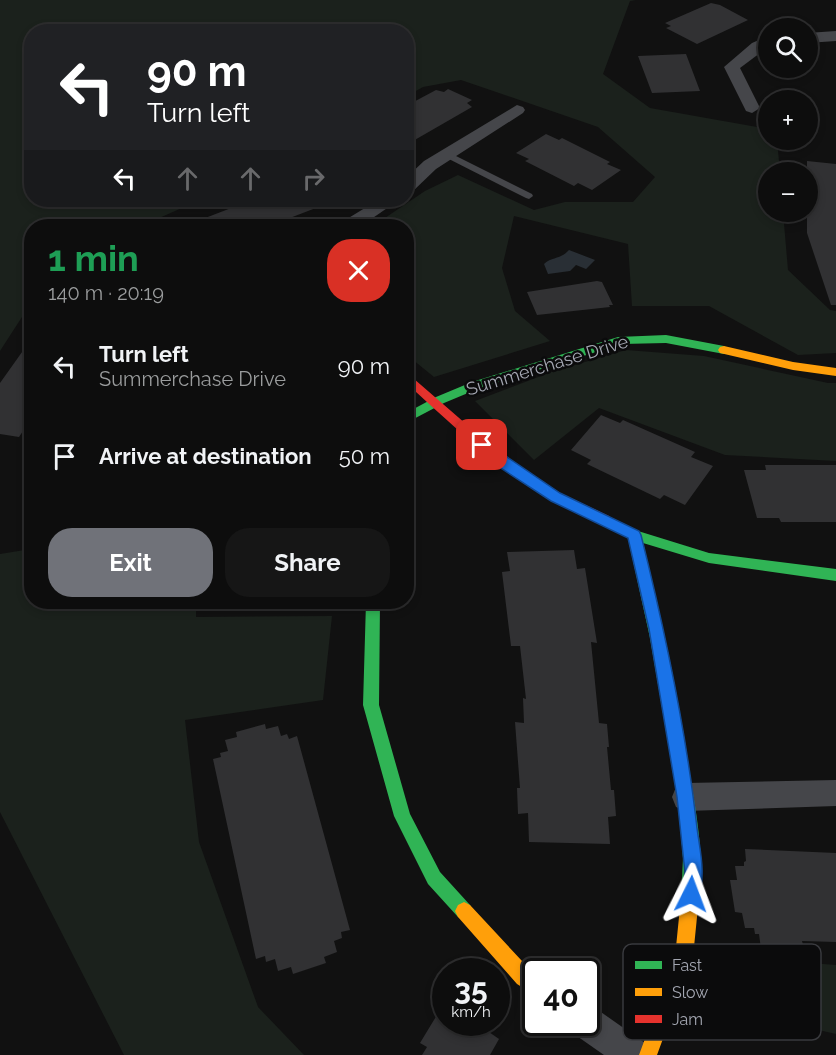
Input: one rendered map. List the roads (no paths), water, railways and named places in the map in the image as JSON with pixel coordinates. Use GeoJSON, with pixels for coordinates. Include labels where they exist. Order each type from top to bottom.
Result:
{"type":"FeatureCollection","features":[{"type":"Feature","properties":{"kind":"street"},"geometry":{"type":"LineString","coordinates":[[818,37],[836,36]]}},
{"type":"Feature","properties":{"kind":"street"},"geometry":{"type":"LineString","coordinates":[[752,108],[732,67],[758,46]]}},
{"type":"Feature","properties":{"kind":"street"},"geometry":{"type":"LineString","coordinates":[[414,180],[446,154],[517,110]]}},
{"type":"Feature","properties":{"kind":"street"},"geometry":{"type":"LineString","coordinates":[[360,219],[379,207]]}},
{"type":"Feature","properties":{"kind":"street","name":"Summerchase Drive"},"geometry":{"type":"LineString","coordinates":[[414,414],[435,401],[471,386],[623,339],[663,338],[723,349],[802,370],[836,372]]}},
{"type":"Feature","properties":{"kind":"street","name":"Summerchase Drive"},"geometry":{"type":"LineString","coordinates":[[414,382],[498,459],[555,497],[634,535],[709,558],[836,574]]}},
{"type":"Feature","properties":{"kind":"street"},"geometry":{"type":"LineString","coordinates":[[634,535],[657,629],[686,797],[693,873],[685,944]]}},
{"type":"Feature","properties":{"kind":"street"},"geometry":{"type":"LineString","coordinates":[[373,609],[372,705],[402,816],[434,878],[522,977]]}},
{"type":"Feature","properties":{"kind":"street"},"geometry":{"type":"LineString","coordinates":[[686,797],[836,793]]}},
{"type":"Feature","properties":{"kind":"street"},"geometry":{"type":"LineString","coordinates":[[600,1032],[633,1055]]}},
{"type":"Feature","properties":{"kind":"street"},"geometry":{"type":"LineString","coordinates":[[648,1055],[654,1040]]}},
{"type":"Feature","properties":{"kind":"lane"},"geometry":{"type":"LineString","coordinates":[[446,154],[529,196]]}}]}
